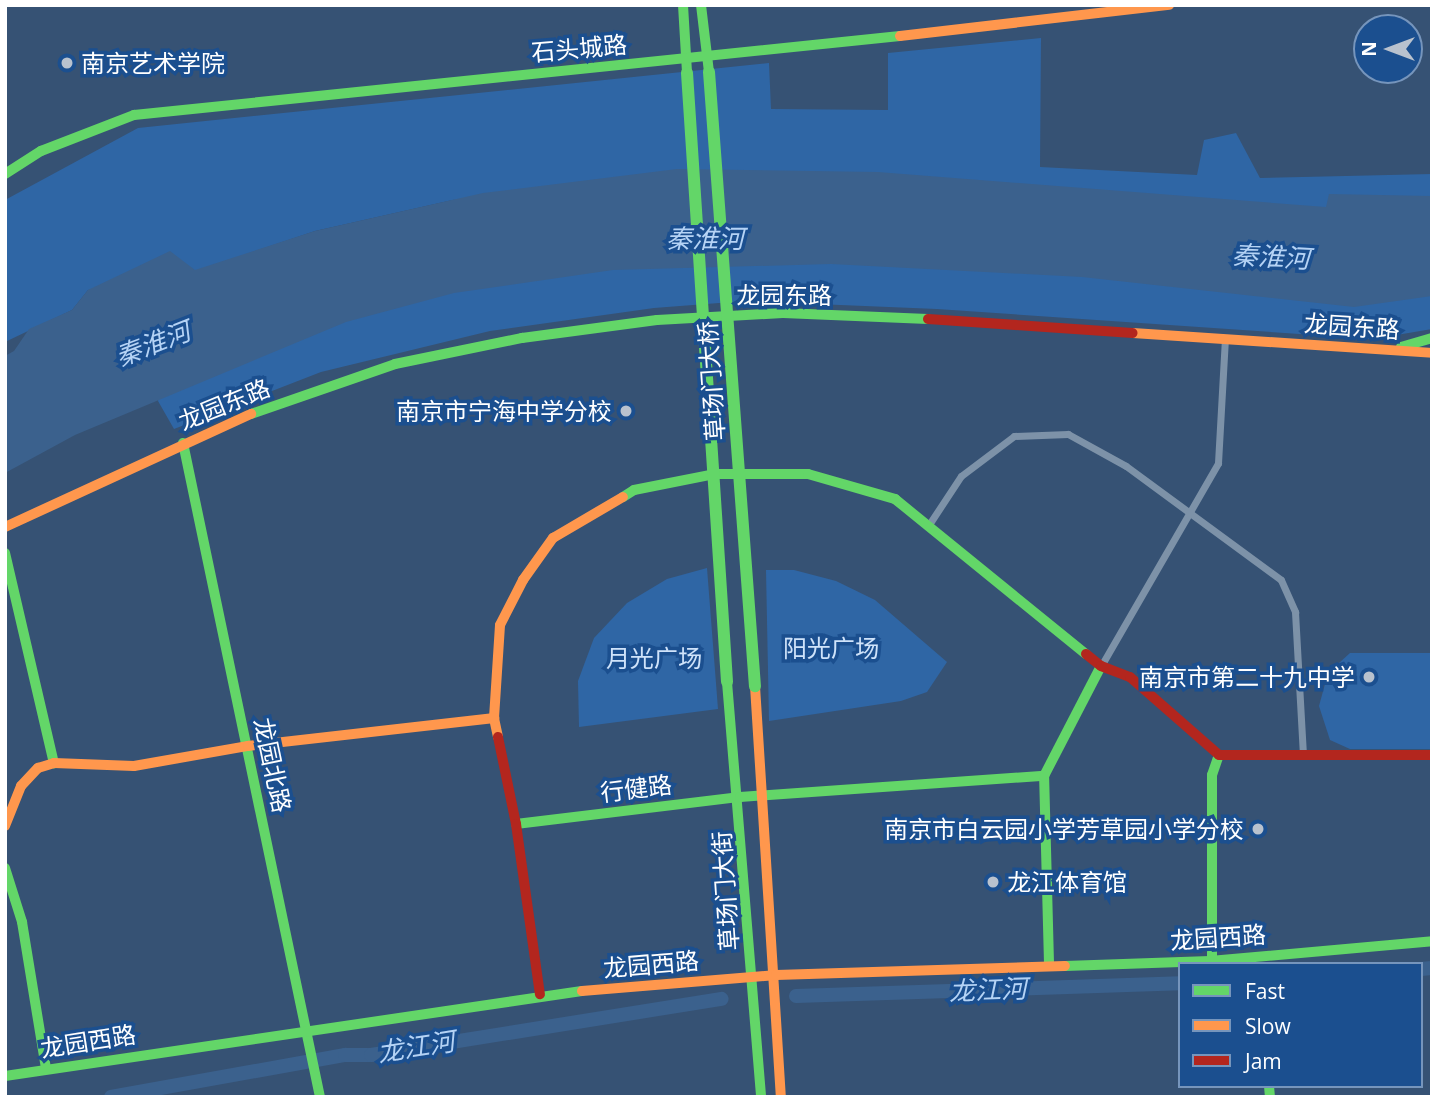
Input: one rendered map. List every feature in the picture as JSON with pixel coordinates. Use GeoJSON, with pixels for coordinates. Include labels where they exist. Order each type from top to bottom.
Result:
{"type":"FeatureCollection","features":[{"type":"Feature","properties":{"kind":"street"},"geometry":{"type":"LineString","coordinates":[[683,5],[687,67]]}},
{"type":"Feature","properties":{"kind":"street"},"geometry":{"type":"LineString","coordinates":[[701,5],[708,58]]}},
{"type":"Feature","properties":{"kind":"street","name":"石头城路"},"geometry":{"type":"LineString","coordinates":[[5,174],[41,151],[134,115],[687,67],[708,58],[1169,5]]}},
{"type":"Feature","properties":{"kind":"street","name":"草场门大桥"},"geometry":{"type":"LineString","coordinates":[[708,58],[755,686]]}},
{"type":"Feature","properties":{"kind":"street","name":"草场门大桥"},"geometry":{"type":"LineString","coordinates":[[687,67],[727,682]]}},
{"type":"Feature","properties":{"kind":"street","name":"龙园东路"},"geometry":{"type":"LineString","coordinates":[[5,527],[257,411],[395,364],[522,338],[657,320],[783,313],[1225,338],[1432,353]]}},
{"type":"Feature","properties":{"kind":"street"},"geometry":{"type":"LineString","coordinates":[[1049,963],[1044,776],[1101,666],[1218,463],[1225,338]]}},
{"type":"Feature","properties":{"kind":"street"},"geometry":{"type":"LineString","coordinates":[[1392,350],[1432,338]]}},
{"type":"Feature","properties":{"kind":"street"},"geometry":{"type":"LineString","coordinates":[[928,526],[961,476],[1014,436],[1068,434],[1192,511],[1281,580],[1295,611],[1303,755]]}},
{"type":"Feature","properties":{"kind":"street","name":"龙园北路"},"geometry":{"type":"LineString","coordinates":[[183,443],[320,1097]]}},
{"type":"Feature","properties":{"kind":"street"},"geometry":{"type":"LineString","coordinates":[[540,994],[516,824],[494,718],[500,625],[523,580],[552,538],[634,490],[715,474],[808,474],[895,499],[1101,666],[1130,677],[1219,755],[1432,755]]}},
{"type":"Feature","properties":{"kind":"street"},"geometry":{"type":"LineString","coordinates":[[5,553],[54,763]]}},
{"type":"Feature","properties":{"kind":"street","name":"草场门大街"},"geometry":{"type":"LineString","coordinates":[[727,682],[740,797],[761,1097]]}},
{"type":"Feature","properties":{"kind":"street","name":"草场门大街"},"geometry":{"type":"LineString","coordinates":[[755,686],[781,1097]]}},
{"type":"Feature","properties":{"kind":"street"},"geometry":{"type":"LineString","coordinates":[[5,826],[20,786],[38,768],[54,763],[134,766],[248,746],[494,718]]}},
{"type":"Feature","properties":{"kind":"street"},"geometry":{"type":"LineString","coordinates":[[1211,962],[1212,775],[1219,755]]}},
{"type":"Feature","properties":{"kind":"street","name":"行健路"},"geometry":{"type":"LineString","coordinates":[[516,824],[740,797],[1044,776]]}},
{"type":"Feature","properties":{"kind":"street"},"geometry":{"type":"LineString","coordinates":[[5,868],[22,922],[46,1068]]}},
{"type":"Feature","properties":{"kind":"street","name":"龙园西路"},"geometry":{"type":"LineString","coordinates":[[1211,962],[1432,941]]}},
{"type":"Feature","properties":{"kind":"street","name":"龙园西路"},"geometry":{"type":"LineString","coordinates":[[5,1076],[540,994],[752,976],[1049,963],[1178,962]]}},
{"type":"Feature","properties":{"kind":"green space"},"geometry":{"type":"Polygon","coordinates":[[[1041,38],[1040,167],[1197,175],[1204,140],[1236,133],[1260,178],[1432,174],[1432,329],[1373,339],[937,309],[745,301],[654,308],[490,331],[321,372],[174,429],[158,401],[195,270],[88,290],[72,310],[5,342],[5,200],[138,128],[769,63],[771,109],[888,110],[888,53],[1041,38]],[[457,199],[315,231],[214,265],[457,199]]]}},
{"type":"Feature","properties":{"kind":"green space","name":"月光广场"},"geometry":{"type":"Polygon","coordinates":[[[707,568],[718,709],[579,727],[578,681],[594,638],[627,603],[667,579],[707,568]]]}},
{"type":"Feature","properties":{"kind":"green space","name":"阳光广场"},"geometry":{"type":"Polygon","coordinates":[[[766,570],[794,570],[836,581],[875,600],[947,662],[927,692],[901,701],[769,721],[766,570]]]}},
{"type":"Feature","properties":{"kind":"green space"},"geometry":{"type":"Polygon","coordinates":[[[1350,653],[1432,653],[1432,749],[1350,749],[1330,740],[1319,706],[1328,673],[1350,653]]]}},
{"type":"Feature","properties":{"kind":"water","name":"秦淮河"},"geometry":{"type":"Polygon","coordinates":[[[677,169],[878,172],[1326,207],[1329,194],[1432,196],[1432,296],[1354,307],[1082,277],[831,264],[613,270],[454,293],[346,322],[75,435],[5,473],[5,356],[14,351],[29,329],[72,310],[88,290],[170,251],[195,270],[315,231],[483,193],[677,169]]]}},
{"type":"Feature","properties":{"kind":"waterway","name":"龙江河"},"geometry":{"type":"LineString","coordinates":[[1423,969],[1432,968]]}},
{"type":"Feature","properties":{"kind":"waterway","name":"龙江河"},"geometry":{"type":"LineString","coordinates":[[796,996],[1178,983]]}},
{"type":"Feature","properties":{"kind":"waterway","name":"龙江河"},"geometry":{"type":"LineString","coordinates":[[111,1097],[345,1055],[371,1055],[722,999]]}},
{"type":"Feature","properties":{"kind":"traffic: fast"},"geometry":{"type":"LineString","coordinates":[[683,5],[687,73]]}},
{"type":"Feature","properties":{"kind":"traffic: fast"},"geometry":{"type":"LineString","coordinates":[[701,5],[709,72]]}},
{"type":"Feature","properties":{"kind":"traffic: fast"},"geometry":{"type":"LineString","coordinates":[[5,174],[41,151],[134,115],[900,36]]}},
{"type":"Feature","properties":{"kind":"traffic: fast"},"geometry":{"type":"LineString","coordinates":[[709,72],[755,686]]}},
{"type":"Feature","properties":{"kind":"traffic: fast"},"geometry":{"type":"LineString","coordinates":[[687,73],[727,682]]}},
{"type":"Feature","properties":{"kind":"traffic: fast"},"geometry":{"type":"LineString","coordinates":[[251,414],[395,364],[522,338],[657,320],[783,313],[928,319]]}},
{"type":"Feature","properties":{"kind":"traffic: fast"},"geometry":{"type":"LineString","coordinates":[[1401,347],[1432,338]]}},
{"type":"Feature","properties":{"kind":"traffic: fast"},"geometry":{"type":"LineString","coordinates":[[183,443],[320,1097]]}},
{"type":"Feature","properties":{"kind":"traffic: fast"},"geometry":{"type":"LineString","coordinates":[[623,497],[634,490],[715,474],[808,474],[895,499],[1086,654]]}},
{"type":"Feature","properties":{"kind":"traffic: fast"},"geometry":{"type":"LineString","coordinates":[[5,553],[54,763]]}},
{"type":"Feature","properties":{"kind":"traffic: fast"},"geometry":{"type":"LineString","coordinates":[[1049,963],[1044,776],[1101,666]]}},
{"type":"Feature","properties":{"kind":"traffic: fast"},"geometry":{"type":"LineString","coordinates":[[727,682],[761,1097]]}},
{"type":"Feature","properties":{"kind":"traffic: fast"},"geometry":{"type":"LineString","coordinates":[[1212,962],[1212,775],[1219,755]]}},
{"type":"Feature","properties":{"kind":"traffic: fast"},"geometry":{"type":"LineString","coordinates":[[516,824],[740,797],[1044,776]]}},
{"type":"Feature","properties":{"kind":"traffic: fast"},"geometry":{"type":"LineString","coordinates":[[5,868],[22,922],[46,1068]]}},
{"type":"Feature","properties":{"kind":"traffic: fast"},"geometry":{"type":"LineString","coordinates":[[1181,962],[1432,941]]}},
{"type":"Feature","properties":{"kind":"traffic: fast"},"geometry":{"type":"LineString","coordinates":[[1065,966],[1178,962]]}},
{"type":"Feature","properties":{"kind":"traffic: fast"},"geometry":{"type":"LineString","coordinates":[[5,1076],[582,991]]}},
{"type":"Feature","properties":{"kind":"traffic: fast"},"geometry":{"type":"LineString","coordinates":[[1269,1088],[1270,1097]]}},
{"type":"Feature","properties":{"kind":"traffic: slow"},"geometry":{"type":"LineString","coordinates":[[900,36],[1169,5]]}},
{"type":"Feature","properties":{"kind":"traffic: slow"},"geometry":{"type":"LineString","coordinates":[[1133,333],[1432,353]]}},
{"type":"Feature","properties":{"kind":"traffic: slow"},"geometry":{"type":"LineString","coordinates":[[5,527],[251,414]]}},
{"type":"Feature","properties":{"kind":"traffic: slow"},"geometry":{"type":"LineString","coordinates":[[498,737],[494,718],[500,625],[523,580],[553,538],[623,497]]}},
{"type":"Feature","properties":{"kind":"traffic: slow"},"geometry":{"type":"LineString","coordinates":[[755,686],[781,1097]]}},
{"type":"Feature","properties":{"kind":"traffic: slow"},"geometry":{"type":"LineString","coordinates":[[5,826],[21,786],[38,768],[54,763],[134,766],[248,746],[494,718]]}},
{"type":"Feature","properties":{"kind":"traffic: slow"},"geometry":{"type":"LineString","coordinates":[[582,991],[776,975],[1065,966]]}},
{"type":"Feature","properties":{"kind":"traffic: jam"},"geometry":{"type":"LineString","coordinates":[[928,319],[1133,333]]}},
{"type":"Feature","properties":{"kind":"traffic: jam"},"geometry":{"type":"LineString","coordinates":[[1086,654],[1101,666],[1130,677],[1219,755],[1432,755]]}},
{"type":"Feature","properties":{"kind":"traffic: jam"},"geometry":{"type":"LineString","coordinates":[[498,737],[516,824],[540,994]]}},
{"type":"Feature","properties":{"kind":"place","name":"南京艺术学院"},"geometry":{"type":"Point","coordinates":[67,63]}},
{"type":"Feature","properties":{"kind":"place","name":"南京市宁海中学分校"},"geometry":{"type":"Point","coordinates":[626,411]}},
{"type":"Feature","properties":{"kind":"place","name":"南京市第二十九中学"},"geometry":{"type":"Point","coordinates":[1369,677]}},
{"type":"Feature","properties":{"kind":"place","name":"南京市白云园小学芳草园小学分校"},"geometry":{"type":"Point","coordinates":[1258,829]}},
{"type":"Feature","properties":{"kind":"place","name":"龙江体育馆"},"geometry":{"type":"Point","coordinates":[993,882]}}]}
